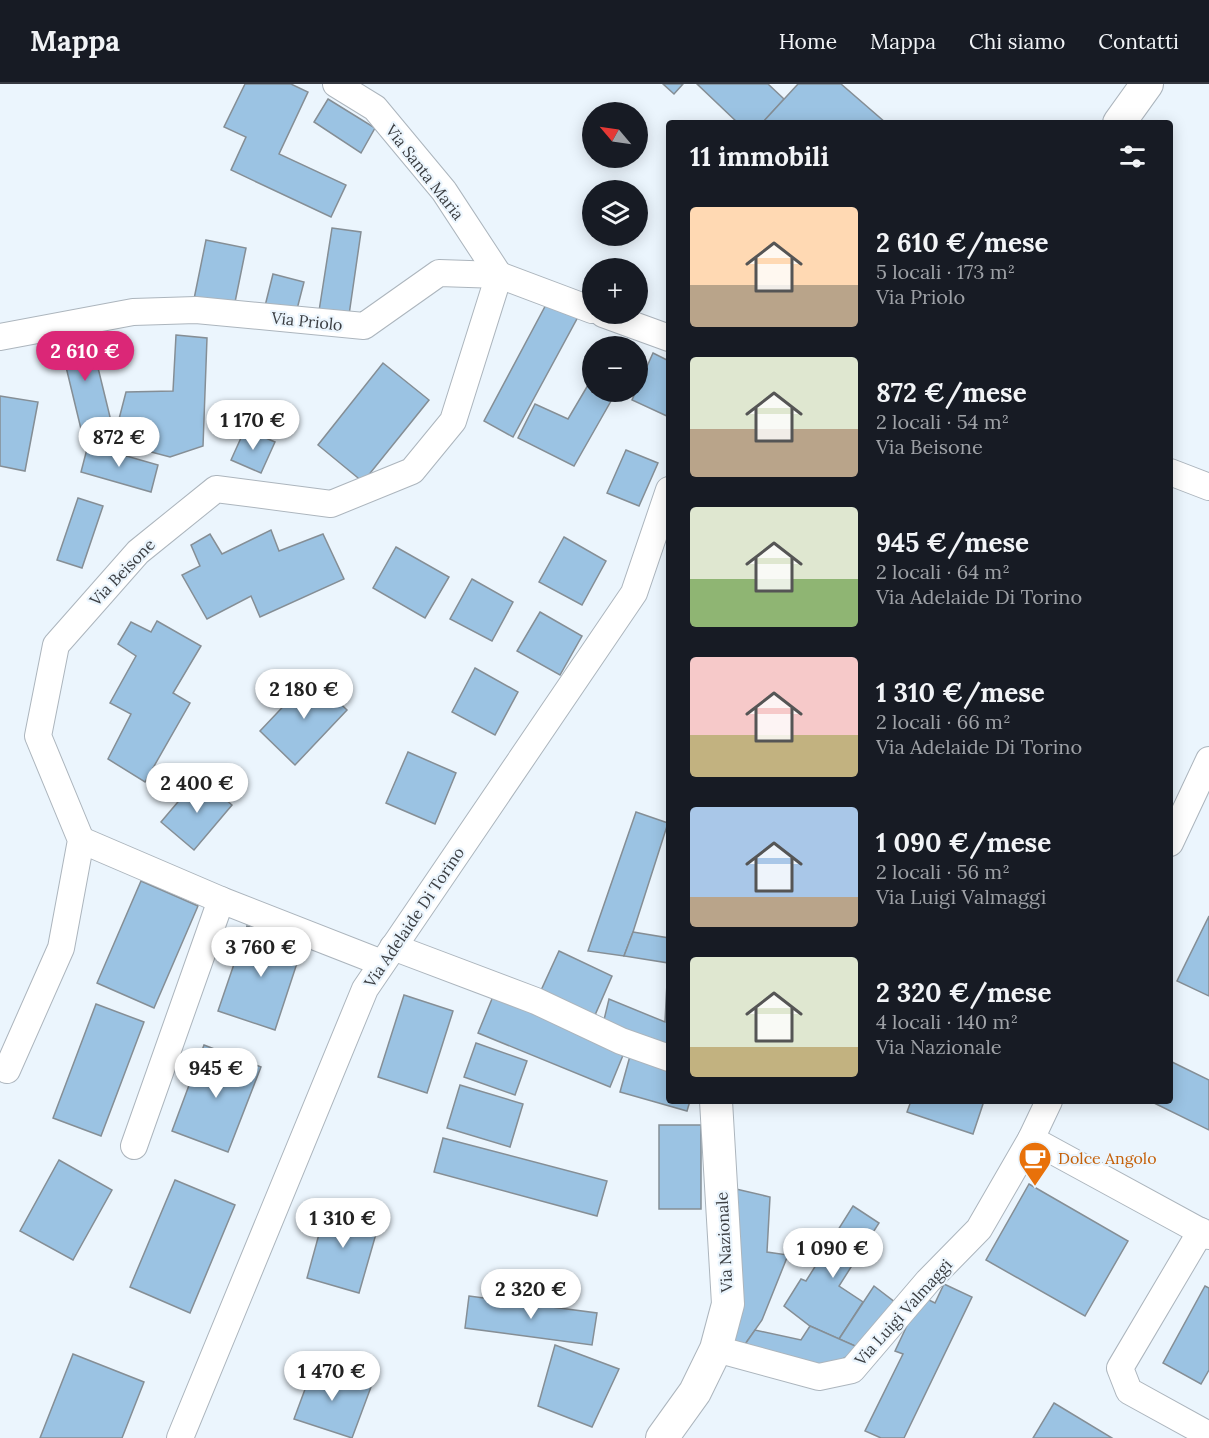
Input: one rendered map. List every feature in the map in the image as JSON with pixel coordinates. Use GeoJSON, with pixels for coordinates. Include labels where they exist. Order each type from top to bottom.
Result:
{"type":"FeatureCollection","features":[{"type":"Feature","properties":{"kind":"street","name":"Via Santa Maria"},"geometry":{"type":"LineString","coordinates":[[336,84],[375,108],[444,191],[499,275]]}},
{"type":"Feature","properties":{"kind":"street"},"geometry":{"type":"LineString","coordinates":[[1121,120],[1147,84]]}},
{"type":"Feature","properties":{"kind":"street","name":"Via Priolo"},"geometry":{"type":"LineString","coordinates":[[0,337],[133,312],[196,309],[364,326],[439,273],[499,275],[582,306]]}},
{"type":"Feature","properties":{"kind":"street","name":"Via Beisone"},"geometry":{"type":"LineString","coordinates":[[81,840],[38,736],[56,645],[138,552],[216,489],[331,504],[412,471],[453,421],[499,275]]}},
{"type":"Feature","properties":{"kind":"street"},"geometry":{"type":"LineString","coordinates":[[630,324],[666,337]]}},
{"type":"Feature","properties":{"kind":"street"},"geometry":{"type":"LineString","coordinates":[[1173,473],[1209,487]]}},
{"type":"Feature","properties":{"kind":"street","name":"Via Adelaide Di Torino"},"geometry":{"type":"LineString","coordinates":[[180,1438],[365,988],[634,592],[666,499]]}},
{"type":"Feature","properties":{"kind":"street"},"geometry":{"type":"LineString","coordinates":[[1173,837],[1209,760]]}},
{"type":"Feature","properties":{"kind":"street"},"geometry":{"type":"LineString","coordinates":[[7,1070],[61,948],[81,840],[221,900],[536,1001],[621,1041],[666,1057]]}},
{"type":"Feature","properties":{"kind":"street"},"geometry":{"type":"LineString","coordinates":[[134,1146],[221,900]]}},
{"type":"Feature","properties":{"kind":"street","name":"Via Nazionale"},"geometry":{"type":"LineString","coordinates":[[662,1438],[695,1392],[717,1349],[728,1304],[716,1104]]}},
{"type":"Feature","properties":{"kind":"street","name":"Via Luigi Valmaggi"},"geometry":{"type":"LineString","coordinates":[[717,1349],[819,1377],[852,1370],[928,1281],[979,1229],[1031,1139],[1048,1104]]}},
{"type":"Feature","properties":{"kind":"street"},"geometry":{"type":"LineString","coordinates":[[1031,1139],[1205,1234],[1120,1368],[1129,1391],[1209,1435]]}},
{"type":"Feature","properties":{"kind":"building"},"geometry":{"type":"Polygon","coordinates":[[[245,84],[291,84],[308,92],[279,154],[346,185],[331,217],[231,170],[246,137],[224,127],[245,84]]]}},
{"type":"Feature","properties":{"kind":"building"},"geometry":{"type":"Polygon","coordinates":[[[663,84],[683,84],[674,94],[663,84]]]}},
{"type":"Feature","properties":{"kind":"building"},"geometry":{"type":"Polygon","coordinates":[[[697,84],[768,84],[784,99],[765,120],[735,120],[697,84]]]}},
{"type":"Feature","properties":{"kind":"building"},"geometry":{"type":"Polygon","coordinates":[[[798,84],[841,84],[883,120],[765,120],[798,84]]]}},
{"type":"Feature","properties":{"kind":"building"},"geometry":{"type":"Polygon","coordinates":[[[328,99],[375,128],[361,153],[314,122],[328,99]]]}},
{"type":"Feature","properties":{"kind":"building"},"geometry":{"type":"Polygon","coordinates":[[[332,228],[361,232],[349,315],[319,311],[332,228]]]}},
{"type":"Feature","properties":{"kind":"building"},"geometry":{"type":"Polygon","coordinates":[[[206,240],[246,248],[234,307],[194,299],[206,240]]]}},
{"type":"Feature","properties":{"kind":"building"},"geometry":{"type":"Polygon","coordinates":[[[273,274],[304,282],[296,313],[265,306],[273,274]]]}},
{"type":"Feature","properties":{"kind":"building"},"geometry":{"type":"Polygon","coordinates":[[[549,299],[579,315],[513,437],[484,421],[549,299]]]}},
{"type":"Feature","properties":{"kind":"building"},"geometry":{"type":"Polygon","coordinates":[[[90,335],[111,421],[81,429],[60,342],[90,335]]]}},
{"type":"Feature","properties":{"kind":"building"},"geometry":{"type":"Polygon","coordinates":[[[176,335],[207,338],[203,446],[170,457],[113,442],[126,392],[173,391],[176,335]]]}},
{"type":"Feature","properties":{"kind":"building"},"geometry":{"type":"Polygon","coordinates":[[[653,353],[666,360],[666,416],[636,402],[648,402],[648,364],[653,353]]]}},
{"type":"Feature","properties":{"kind":"building"},"geometry":{"type":"Polygon","coordinates":[[[383,363],[429,400],[363,482],[318,445],[383,363]]]}},
{"type":"Feature","properties":{"kind":"building"},"geometry":{"type":"Polygon","coordinates":[[[582,395],[582,402],[610,402],[574,466],[518,438],[535,404],[568,419],[582,395]]]}},
{"type":"Feature","properties":{"kind":"building"},"geometry":{"type":"Polygon","coordinates":[[[0,396],[38,402],[25,471],[0,466],[0,396]]]}},
{"type":"Feature","properties":{"kind":"building"},"geometry":{"type":"Polygon","coordinates":[[[245,429],[275,442],[261,473],[231,460],[245,429]]]}},
{"type":"Feature","properties":{"kind":"building"},"geometry":{"type":"Polygon","coordinates":[[[88,445],[158,465],[151,492],[81,472],[88,445]]]}},
{"type":"Feature","properties":{"kind":"building"},"geometry":{"type":"Polygon","coordinates":[[[626,450],[658,463],[639,506],[607,493],[626,450]]]}},
{"type":"Feature","properties":{"kind":"building"},"geometry":{"type":"Polygon","coordinates":[[[78,498],[103,506],[82,568],[57,560],[78,498]]]}},
{"type":"Feature","properties":{"kind":"building"},"geometry":{"type":"Polygon","coordinates":[[[271,530],[279,551],[323,534],[344,579],[260,617],[251,596],[207,619],[182,575],[200,566],[191,545],[210,534],[222,554],[271,530]]]}},
{"type":"Feature","properties":{"kind":"building"},"geometry":{"type":"Polygon","coordinates":[[[564,537],[606,561],[582,605],[539,582],[564,537]]]}},
{"type":"Feature","properties":{"kind":"building"},"geometry":{"type":"Polygon","coordinates":[[[396,547],[449,577],[425,618],[373,588],[396,547]]]}},
{"type":"Feature","properties":{"kind":"building"},"geometry":{"type":"Polygon","coordinates":[[[472,579],[513,602],[492,641],[450,619],[472,579]]]}},
{"type":"Feature","properties":{"kind":"building"},"geometry":{"type":"Polygon","coordinates":[[[540,612],[582,636],[560,675],[517,651],[540,612]]]}},
{"type":"Feature","properties":{"kind":"building"},"geometry":{"type":"Polygon","coordinates":[[[157,621],[201,646],[173,693],[190,703],[145,782],[108,759],[131,714],[110,703],[136,656],[118,644],[131,622],[151,632],[157,621]]]}},
{"type":"Feature","properties":{"kind":"building"},"geometry":{"type":"Polygon","coordinates":[[[475,668],[518,692],[495,735],[452,712],[475,668]]]}},
{"type":"Feature","properties":{"kind":"building"},"geometry":{"type":"Polygon","coordinates":[[[312,676],[347,710],[295,765],[260,731],[312,676]]]}},
{"type":"Feature","properties":{"kind":"building"},"geometry":{"type":"Polygon","coordinates":[[[408,752],[456,773],[435,824],[386,803],[408,752]]]}},
{"type":"Feature","properties":{"kind":"building"},"geometry":{"type":"Polygon","coordinates":[[[199,777],[232,805],[194,850],[161,822],[199,777]]]}},
{"type":"Feature","properties":{"kind":"building"},"geometry":{"type":"Polygon","coordinates":[[[636,812],[666,822],[666,829],[624,956],[588,951],[636,812]]]}},
{"type":"Feature","properties":{"kind":"building"},"geometry":{"type":"Polygon","coordinates":[[[141,881],[198,906],[154,1008],[97,983],[141,881]]]}},
{"type":"Feature","properties":{"kind":"building"},"geometry":{"type":"Polygon","coordinates":[[[1209,916],[1209,996],[1177,981],[1209,916]]]}},
{"type":"Feature","properties":{"kind":"building"},"geometry":{"type":"Polygon","coordinates":[[[247,926],[303,945],[275,1030],[218,1011],[247,926]]]}},
{"type":"Feature","properties":{"kind":"building"},"geometry":{"type":"Polygon","coordinates":[[[633,932],[666,938],[666,963],[624,956],[633,932]]]}},
{"type":"Feature","properties":{"kind":"building"},"geometry":{"type":"Polygon","coordinates":[[[559,951],[612,976],[592,1022],[538,997],[559,951]]]}},
{"type":"Feature","properties":{"kind":"building"},"geometry":{"type":"Polygon","coordinates":[[[494,994],[626,1048],[610,1087],[478,1033],[494,994]]]}},
{"type":"Feature","properties":{"kind":"building"},"geometry":{"type":"Polygon","coordinates":[[[404,995],[453,1011],[427,1093],[378,1077],[404,995]]]}},
{"type":"Feature","properties":{"kind":"building"},"geometry":{"type":"Polygon","coordinates":[[[609,999],[665,1022],[666,1002],[666,1048],[603,1024],[609,999]]]}},
{"type":"Feature","properties":{"kind":"building"},"geometry":{"type":"Polygon","coordinates":[[[96,1004],[144,1022],[101,1136],[53,1118],[96,1004]]]}},
{"type":"Feature","properties":{"kind":"building"},"geometry":{"type":"Polygon","coordinates":[[[476,1043],[527,1061],[515,1095],[464,1077],[476,1043]]]}},
{"type":"Feature","properties":{"kind":"building"},"geometry":{"type":"Polygon","coordinates":[[[204,1045],[261,1067],[228,1152],[172,1131],[204,1045]]]}},
{"type":"Feature","properties":{"kind":"building"},"geometry":{"type":"Polygon","coordinates":[[[630,1056],[666,1066],[666,1104],[689,1104],[687,1111],[620,1092],[630,1056]]]}},
{"type":"Feature","properties":{"kind":"building"},"geometry":{"type":"Polygon","coordinates":[[[1173,1062],[1209,1080],[1209,1130],[1156,1104],[1173,1104],[1173,1062]]]}},
{"type":"Feature","properties":{"kind":"building"},"geometry":{"type":"Polygon","coordinates":[[[460,1085],[523,1104],[510,1147],[447,1128],[460,1085]]]}},
{"type":"Feature","properties":{"kind":"building"},"geometry":{"type":"Polygon","coordinates":[[[910,1104],[983,1104],[973,1134],[907,1112],[910,1104]]]}},
{"type":"Feature","properties":{"kind":"building"},"geometry":{"type":"Polygon","coordinates":[[[659,1125],[701,1125],[701,1209],[659,1209],[659,1125]]]}},
{"type":"Feature","properties":{"kind":"building"},"geometry":{"type":"Polygon","coordinates":[[[443,1138],[607,1181],[597,1216],[434,1172],[443,1138]]]}},
{"type":"Feature","properties":{"kind":"building"},"geometry":{"type":"Polygon","coordinates":[[[59,1160],[112,1190],[73,1260],[20,1231],[59,1160]]]}},
{"type":"Feature","properties":{"kind":"building"},"geometry":{"type":"Polygon","coordinates":[[[175,1180],[235,1205],[190,1313],[130,1287],[175,1180]]]}},
{"type":"Feature","properties":{"kind":"building"},"geometry":{"type":"Polygon","coordinates":[[[1029,1184],[1128,1241],[1085,1316],[986,1260],[1029,1184]]]}},
{"type":"Feature","properties":{"kind":"building"},"geometry":{"type":"Polygon","coordinates":[[[736,1189],[770,1197],[767,1252],[788,1255],[762,1320],[741,1350],[729,1347],[736,1189]]]}},
{"type":"Feature","properties":{"kind":"building"},"geometry":{"type":"Polygon","coordinates":[[[327,1205],[380,1220],[359,1293],[307,1278],[327,1205]]]}},
{"type":"Feature","properties":{"kind":"building"},"geometry":{"type":"Polygon","coordinates":[[[853,1206],[879,1223],[839,1286],[863,1302],[839,1339],[810,1326],[784,1306],[801,1279],[806,1281],[853,1206]]]}},
{"type":"Feature","properties":{"kind":"building"},"geometry":{"type":"Polygon","coordinates":[[[944,1284],[972,1297],[904,1438],[881,1438],[865,1431],[903,1354],[895,1351],[921,1296],[935,1303],[944,1284]]]}},
{"type":"Feature","properties":{"kind":"building"},"geometry":{"type":"Polygon","coordinates":[[[874,1286],[896,1303],[862,1349],[839,1339],[874,1286]]]}},
{"type":"Feature","properties":{"kind":"building"},"geometry":{"type":"Polygon","coordinates":[[[1205,1286],[1209,1288],[1209,1370],[1201,1384],[1163,1363],[1205,1286]]]}},
{"type":"Feature","properties":{"kind":"building"},"geometry":{"type":"Polygon","coordinates":[[[469,1296],[597,1313],[592,1345],[465,1328],[469,1296]]]}},
{"type":"Feature","properties":{"kind":"building"},"geometry":{"type":"Polygon","coordinates":[[[810,1326],[862,1349],[817,1372],[741,1350],[755,1330],[801,1340],[810,1326]]]}},
{"type":"Feature","properties":{"kind":"building"},"geometry":{"type":"Polygon","coordinates":[[[555,1345],[619,1369],[592,1427],[538,1406],[555,1345]]]}},
{"type":"Feature","properties":{"kind":"building"},"geometry":{"type":"Polygon","coordinates":[[[73,1354],[144,1382],[122,1438],[40,1438],[73,1354]]]}},
{"type":"Feature","properties":{"kind":"building"},"geometry":{"type":"Polygon","coordinates":[[[314,1365],[371,1387],[352,1438],[294,1419],[314,1365]]]}},
{"type":"Feature","properties":{"kind":"building"},"geometry":{"type":"Polygon","coordinates":[[[1054,1403],[1112,1438],[1033,1438],[1054,1403]]]}},
{"type":"Feature","properties":{"kind":"place","name":"Dolce Angolo"},"geometry":{"type":"Point","coordinates":[1035,1187]}}]}
